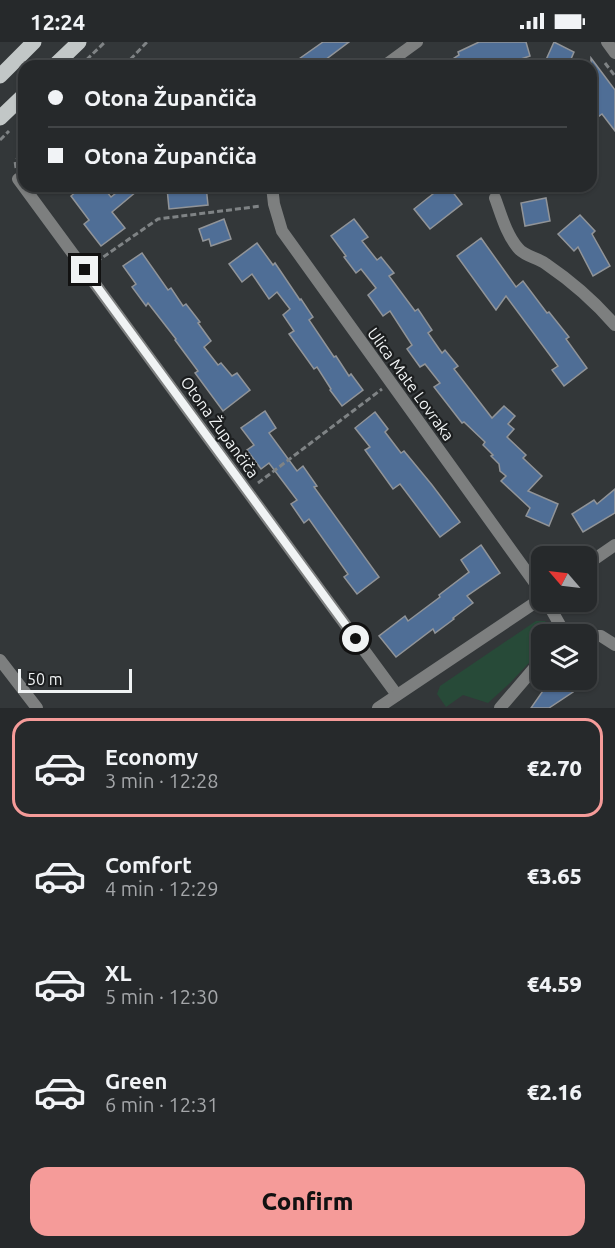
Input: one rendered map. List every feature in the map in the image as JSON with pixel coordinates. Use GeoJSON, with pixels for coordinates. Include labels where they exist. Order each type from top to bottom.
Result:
{"type":"FeatureCollection","features":[{"type":"Feature","properties":{"kind":"main road"},"geometry":{"type":"LineString","coordinates":[[0,76],[34,42]]}},
{"type":"Feature","properties":{"kind":"main road"},"geometry":{"type":"LineString","coordinates":[[60,60],[79,42]]}},
{"type":"Feature","properties":{"kind":"main road"},"geometry":{"type":"LineString","coordinates":[[0,118],[18,101]]}},
{"type":"Feature","properties":{"kind":"street"},"geometry":{"type":"LineString","coordinates":[[392,60],[417,42]]}},
{"type":"Feature","properties":{"kind":"street"},"geometry":{"type":"LineString","coordinates":[[607,42],[615,53]]}},
{"type":"Feature","properties":{"kind":"street","name":"Otona Župančiča"},"geometry":{"type":"LineString","coordinates":[[28,192],[397,695]]}},
{"type":"Feature","properties":{"kind":"street","name":"Ulica Mate Lovraka"},"geometry":{"type":"LineString","coordinates":[[273,192],[282,231],[531,580]]}},
{"type":"Feature","properties":{"kind":"street"},"geometry":{"type":"LineString","coordinates":[[495,198],[506,228],[518,249],[543,262],[563,277],[603,311],[615,325]]}},
{"type":"Feature","properties":{"kind":"street"},"geometry":{"type":"LineString","coordinates":[[597,558],[615,545]]}},
{"type":"Feature","properties":{"kind":"street"},"geometry":{"type":"LineString","coordinates":[[378,708],[531,604]]}},
{"type":"Feature","properties":{"kind":"street"},"geometry":{"type":"LineString","coordinates":[[597,636],[615,645]]}},
{"type":"Feature","properties":{"kind":"street"},"geometry":{"type":"LineString","coordinates":[[0,660],[37,708]]}},
{"type":"Feature","properties":{"kind":"street"},"geometry":{"type":"LineString","coordinates":[[500,708],[531,671]]}},
{"type":"Feature","properties":{"kind":"path"},"geometry":{"type":"LineString","coordinates":[[86,60],[105,42]]}},
{"type":"Feature","properties":{"kind":"path"},"geometry":{"type":"LineString","coordinates":[[130,60],[147,42]]}},
{"type":"Feature","properties":{"kind":"path"},"geometry":{"type":"LineString","coordinates":[[85,270],[158,219],[274,204]]}},
{"type":"Feature","properties":{"kind":"path"},"geometry":{"type":"LineString","coordinates":[[247,491],[391,383]]}},
{"type":"Feature","properties":{"kind":"green space"},"geometry":{"type":"Polygon","coordinates":[[[536,621],[545,621],[548,624],[532,624],[536,621]]]}},
{"type":"Feature","properties":{"kind":"green space"},"geometry":{"type":"Polygon","coordinates":[[[531,624],[531,661],[488,703],[463,695],[446,707],[437,694],[440,686],[531,624]]]}},
{"type":"Feature","properties":{"kind":"building"},"geometry":{"type":"Polygon","coordinates":[[[323,42],[349,42],[325,60],[298,60],[323,42]]]}},
{"type":"Feature","properties":{"kind":"building"},"geometry":{"type":"Polygon","coordinates":[[[479,42],[526,42],[530,56],[518,60],[451,60],[459,55],[458,52],[479,42]]]}},
{"type":"Feature","properties":{"kind":"building"},"geometry":{"type":"Polygon","coordinates":[[[554,42],[574,52],[571,60],[546,60],[554,42]]]}},
{"type":"Feature","properties":{"kind":"building"},"geometry":{"type":"Polygon","coordinates":[[[597,66],[615,90],[615,131],[602,114],[597,118],[597,66]]]}},
{"type":"Feature","properties":{"kind":"building"},"geometry":{"type":"Polygon","coordinates":[[[76,192],[107,192],[111,197],[117,192],[136,192],[112,212],[125,228],[101,246],[84,224],[89,220],[71,196],[76,192]]]}},
{"type":"Feature","properties":{"kind":"building"},"geometry":{"type":"Polygon","coordinates":[[[167,192],[207,192],[208,205],[169,209],[167,192]]]}},
{"type":"Feature","properties":{"kind":"building"},"geometry":{"type":"Polygon","coordinates":[[[435,192],[453,192],[462,204],[430,229],[414,209],[435,192]]]}},
{"type":"Feature","properties":{"kind":"building"},"geometry":{"type":"Polygon","coordinates":[[[546,198],[550,221],[525,226],[521,203],[546,198]]]}},
{"type":"Feature","properties":{"kind":"building"},"geometry":{"type":"Polygon","coordinates":[[[580,215],[595,231],[592,234],[610,266],[593,276],[578,247],[574,251],[558,234],[580,215]]]}},
{"type":"Feature","properties":{"kind":"building"},"geometry":{"type":"Polygon","coordinates":[[[224,219],[231,239],[211,246],[209,239],[203,241],[199,229],[224,219]]]}},
{"type":"Feature","properties":{"kind":"building"},"geometry":{"type":"Polygon","coordinates":[[[354,219],[368,237],[362,241],[377,260],[381,257],[394,273],[389,276],[415,311],[418,309],[432,330],[428,333],[442,353],[445,350],[458,366],[454,369],[492,418],[504,406],[515,416],[508,424],[514,429],[507,437],[526,455],[523,458],[542,476],[528,491],[558,504],[549,526],[526,516],[530,508],[501,481],[506,476],[500,471],[499,464],[491,456],[493,455],[483,445],[485,442],[464,422],[462,423],[434,387],[440,383],[425,364],[420,367],[407,349],[412,345],[390,311],[383,316],[368,295],[376,288],[361,269],[356,273],[331,236],[354,219]]]}},
{"type":"Feature","properties":{"kind":"building"},"geometry":{"type":"Polygon","coordinates":[[[481,238],[516,287],[523,281],[547,313],[549,312],[569,337],[566,339],[587,368],[564,386],[552,370],[558,366],[506,296],[496,310],[457,256],[481,238]]]}},
{"type":"Feature","properties":{"kind":"building"},"geometry":{"type":"Polygon","coordinates":[[[257,243],[301,299],[313,317],[309,320],[334,357],[336,356],[349,376],[351,374],[363,390],[342,406],[317,367],[314,369],[289,334],[294,331],[283,315],[290,309],[277,292],[269,299],[252,274],[242,282],[229,264],[257,243]]]}},
{"type":"Feature","properties":{"kind":"building"},"geometry":{"type":"Polygon","coordinates":[[[142,253],[168,290],[171,288],[183,306],[186,304],[200,322],[198,323],[211,341],[204,347],[218,365],[221,363],[232,376],[237,373],[250,390],[223,411],[195,373],[198,371],[176,339],[148,303],[146,306],[132,287],[136,284],[123,266],[142,253]]]}},
{"type":"Feature","properties":{"kind":"building"},"geometry":{"type":"Polygon","coordinates":[[[265,411],[276,428],[269,433],[297,471],[303,466],[317,486],[314,487],[379,577],[357,594],[344,577],[348,574],[309,519],[304,523],[291,504],[297,500],[269,463],[261,469],[247,450],[254,445],[241,428],[265,411]]]}},
{"type":"Feature","properties":{"kind":"building"},"geometry":{"type":"Polygon","coordinates":[[[375,412],[388,429],[385,432],[401,453],[404,451],[460,522],[440,537],[400,484],[393,489],[365,450],[370,447],[355,428],[375,412]]]}},
{"type":"Feature","properties":{"kind":"building"},"geometry":{"type":"Polygon","coordinates":[[[615,489],[615,513],[583,532],[572,514],[594,500],[597,504],[615,489]]]}},
{"type":"Feature","properties":{"kind":"building"},"geometry":{"type":"Polygon","coordinates":[[[481,545],[500,573],[467,596],[473,603],[454,619],[435,633],[433,629],[396,657],[379,636],[405,616],[408,621],[469,572],[461,560],[481,545]]]}},
{"type":"Feature","properties":{"kind":"building"},"geometry":{"type":"Polygon","coordinates":[[[544,690],[572,690],[573,692],[549,708],[531,708],[544,690]]]}},
{"type":"Feature","properties":{"kind":"route"},"geometry":{"type":"LineString","coordinates":[[85,270],[356,639]]}}]}
